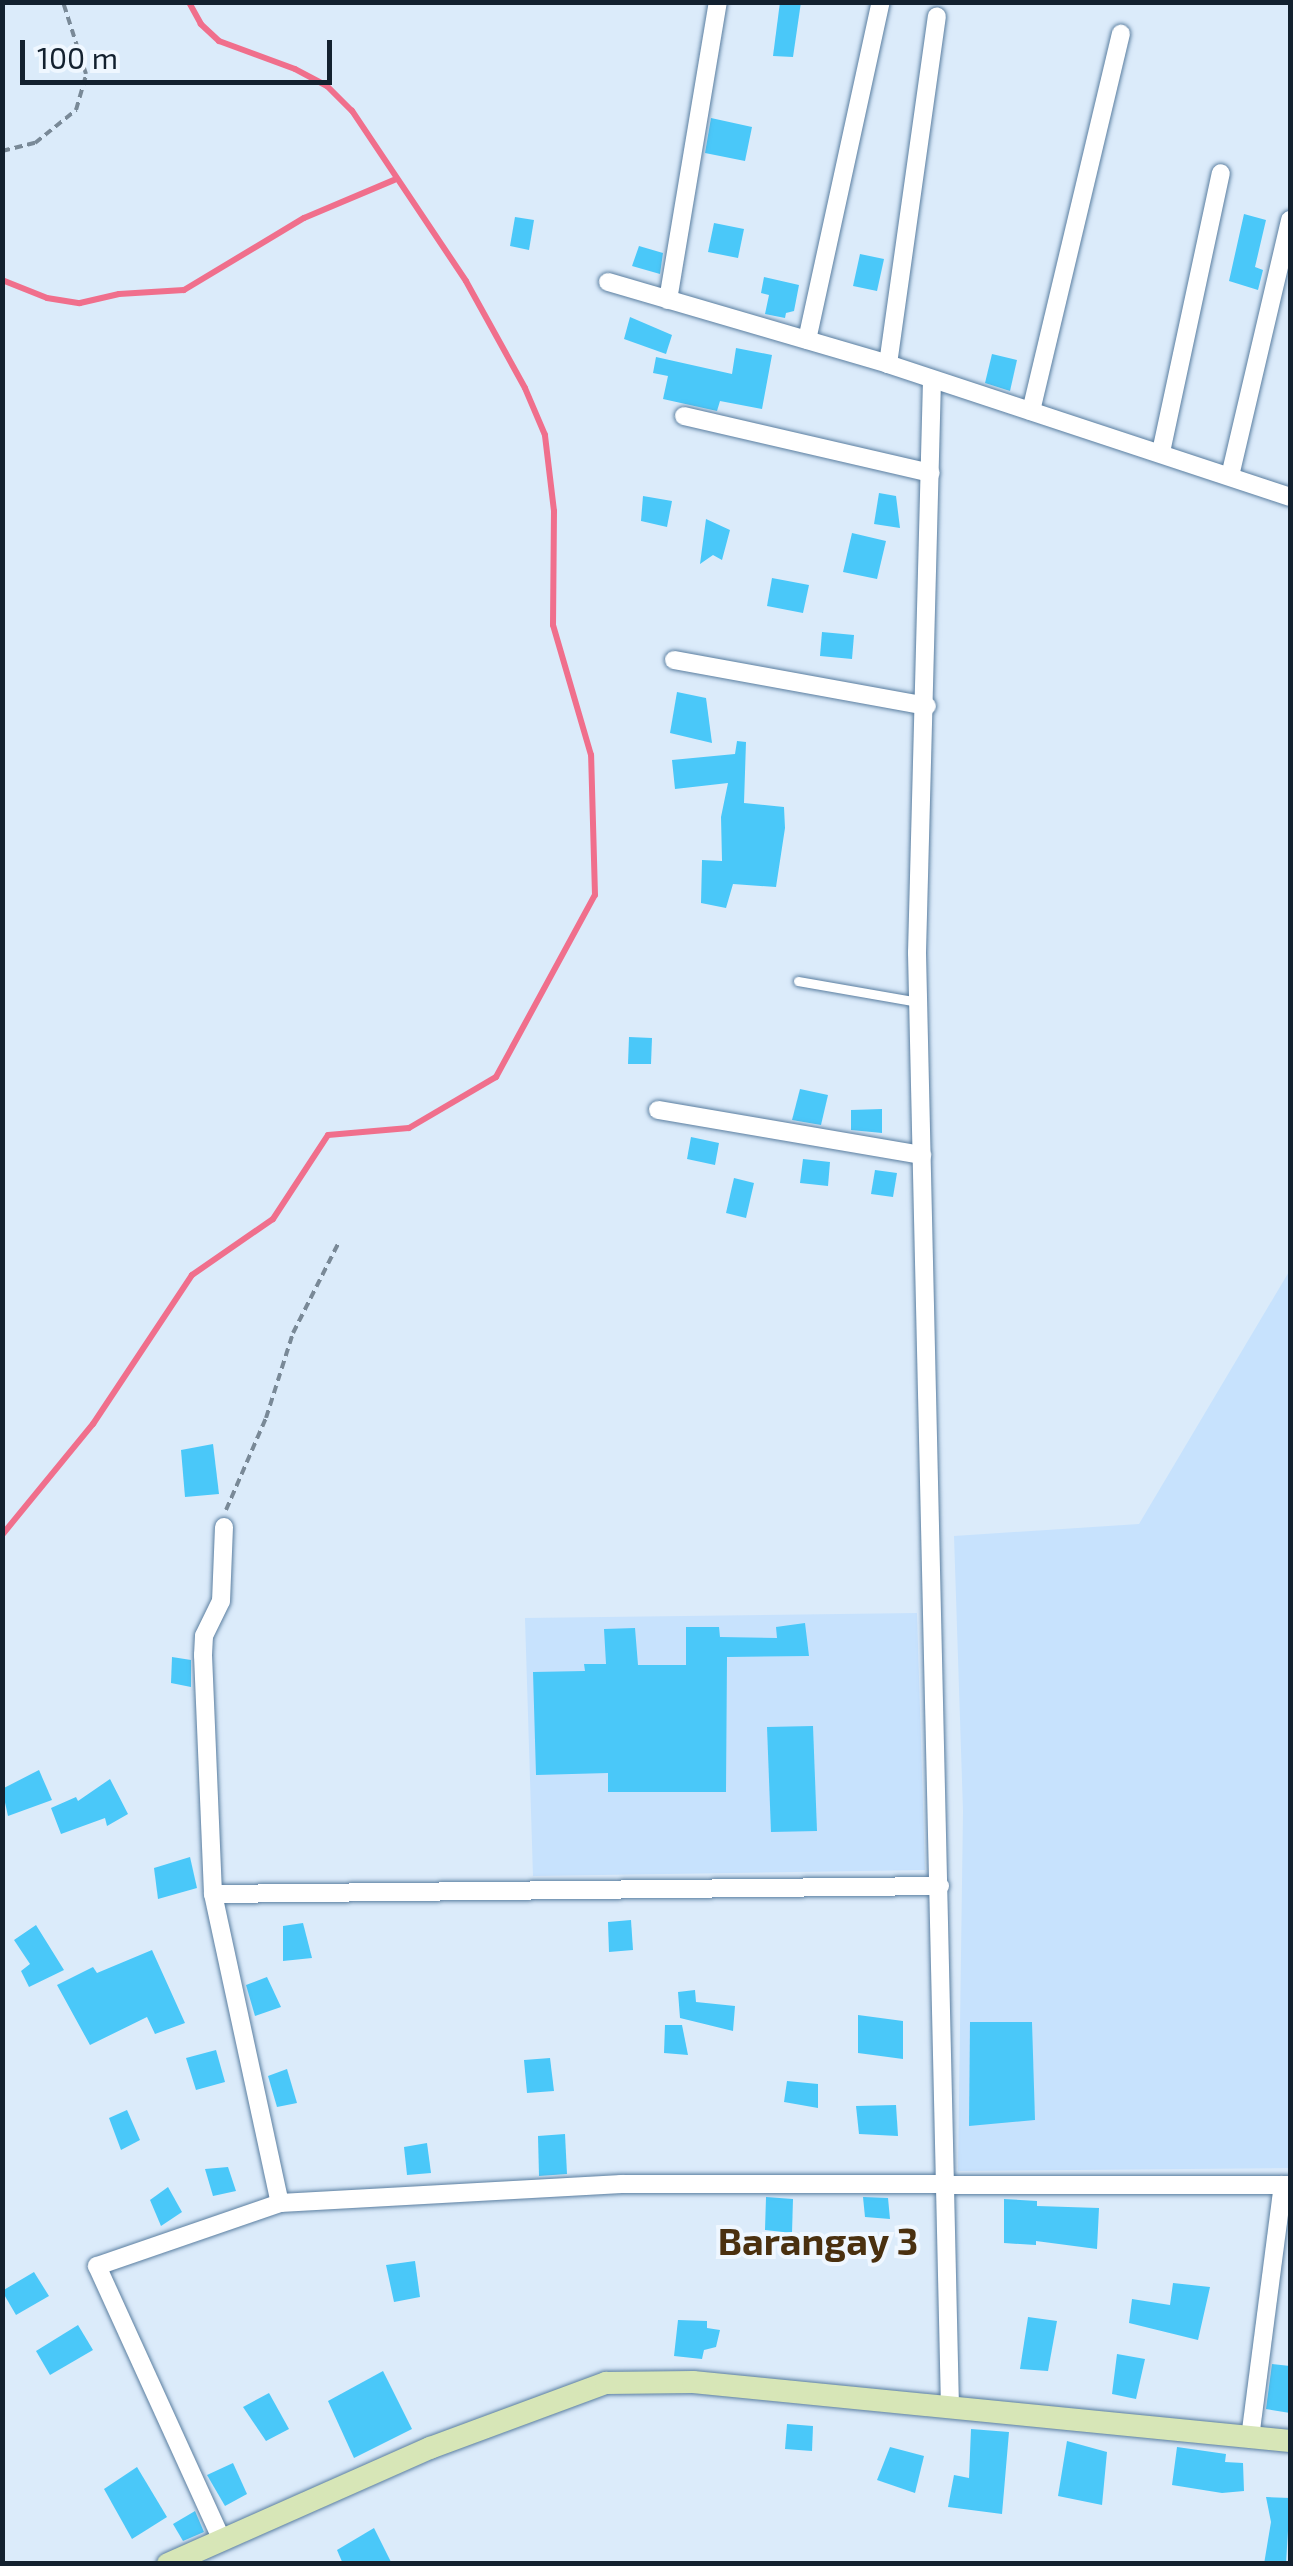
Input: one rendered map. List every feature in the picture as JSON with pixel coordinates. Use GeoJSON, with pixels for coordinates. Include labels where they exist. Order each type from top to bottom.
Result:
{"type":"FeatureCollection","features":[{"type":"Feature","properties":{"kind":"main road"},"geometry":{"type":"LineString","coordinates":[[168,2564],[466,2434],[606,2384],[693,2382],[1290,2441]]}},
{"type":"Feature","properties":{"kind":"street"},"geometry":{"type":"LineString","coordinates":[[668,300],[718,2]]}},
{"type":"Feature","properties":{"kind":"street"},"geometry":{"type":"LineString","coordinates":[[807,340],[881,2]]}},
{"type":"Feature","properties":{"kind":"street"},"geometry":{"type":"LineString","coordinates":[[888,364],[936,16]]}},
{"type":"Feature","properties":{"kind":"street"},"geometry":{"type":"LineString","coordinates":[[1031,411],[1121,34]]}},
{"type":"Feature","properties":{"kind":"street"},"geometry":{"type":"LineString","coordinates":[[1161,452],[1221,172]]}},
{"type":"Feature","properties":{"kind":"street"},"geometry":{"type":"LineString","coordinates":[[1230,476],[1290,220]]}},
{"type":"Feature","properties":{"kind":"street"},"geometry":{"type":"LineString","coordinates":[[608,282],[888,364],[1290,497]]}},
{"type":"Feature","properties":{"kind":"street"},"geometry":{"type":"LineString","coordinates":[[932,380],[918,1002],[950,2408]]}},
{"type":"Feature","properties":{"kind":"street"},"geometry":{"type":"LineString","coordinates":[[684,416],[930,474]]}},
{"type":"Feature","properties":{"kind":"street"},"geometry":{"type":"LineString","coordinates":[[674,660],[926,706]]}},
{"type":"Feature","properties":{"kind":"street"},"geometry":{"type":"LineString","coordinates":[[658,1110],[922,1155]]}},
{"type":"Feature","properties":{"kind":"street"},"geometry":{"type":"LineString","coordinates":[[224,1527],[222,1601],[204,1636],[203,1655],[213,1894],[280,2204]]}},
{"type":"Feature","properties":{"kind":"street"},"geometry":{"type":"LineString","coordinates":[[213,1894],[940,1886]]}},
{"type":"Feature","properties":{"kind":"street"},"geometry":{"type":"LineString","coordinates":[[221,2538],[97,2266],[280,2204],[621,2184],[946,2188],[1287,2185],[1250,2438]]}},
{"type":"Feature","properties":{"kind":"lane"},"geometry":{"type":"LineString","coordinates":[[798,981],[918,1002]]}},
{"type":"Feature","properties":{"kind":"path"},"geometry":{"type":"LineString","coordinates":[[2,151],[35,143],[76,110],[86,74],[63,2]]}},
{"type":"Feature","properties":{"kind":"path"},"geometry":{"type":"LineString","coordinates":[[224,1527],[232,1486],[266,1418],[293,1333],[338,1244]]}},
{"type":"Feature","properties":{"kind":"shaded area"},"geometry":{"type":"Polygon","coordinates":[[[1290,1270],[1290,2168],[958,2171],[963,1811],[954,1536],[1139,1524],[1290,1270]]]}},
{"type":"Feature","properties":{"kind":"shaded area"},"geometry":{"type":"Polygon","coordinates":[[[917,1613],[925,1870],[533,1876],[525,1618],[917,1613]]]}},
{"type":"Feature","properties":{"kind":"building"},"geometry":{"type":"Polygon","coordinates":[[[780,2],[801,2],[793,57],[773,56],[780,2]]]}},
{"type":"Feature","properties":{"kind":"building"},"geometry":{"type":"Polygon","coordinates":[[[711,118],[752,127],[745,161],[705,153],[711,118]]]}},
{"type":"Feature","properties":{"kind":"building"},"geometry":{"type":"Polygon","coordinates":[[[1244,214],[1266,220],[1255,267],[1263,270],[1258,290],[1229,281],[1244,214]]]}},
{"type":"Feature","properties":{"kind":"building"},"geometry":{"type":"Polygon","coordinates":[[[515,217],[534,220],[529,250],[510,246],[515,217]]]}},
{"type":"Feature","properties":{"kind":"building"},"geometry":{"type":"Polygon","coordinates":[[[714,223],[744,229],[738,258],[708,252],[714,223]]]}},
{"type":"Feature","properties":{"kind":"building"},"geometry":{"type":"Polygon","coordinates":[[[639,246],[663,253],[660,274],[632,266],[639,246]]]}},
{"type":"Feature","properties":{"kind":"building"},"geometry":{"type":"Polygon","coordinates":[[[860,254],[884,259],[877,291],[853,286],[860,254]]]}},
{"type":"Feature","properties":{"kind":"building"},"geometry":{"type":"Polygon","coordinates":[[[764,277],[799,285],[794,311],[786,313],[785,318],[765,314],[769,295],[761,293],[764,277]]]}},
{"type":"Feature","properties":{"kind":"building"},"geometry":{"type":"Polygon","coordinates":[[[630,317],[672,335],[666,354],[624,339],[630,317]]]}},
{"type":"Feature","properties":{"kind":"building"},"geometry":{"type":"Polygon","coordinates":[[[736,348],[772,355],[762,409],[720,401],[717,411],[663,399],[668,376],[653,373],[656,357],[732,374],[736,348]]]}},
{"type":"Feature","properties":{"kind":"building"},"geometry":{"type":"Polygon","coordinates":[[[992,354],[1017,360],[1010,391],[985,383],[992,354]]]}},
{"type":"Feature","properties":{"kind":"building"},"geometry":{"type":"Polygon","coordinates":[[[879,493],[896,496],[900,528],[874,524],[879,493]]]}},
{"type":"Feature","properties":{"kind":"building"},"geometry":{"type":"Polygon","coordinates":[[[643,496],[672,501],[667,527],[641,521],[643,496]]]}},
{"type":"Feature","properties":{"kind":"building"},"geometry":{"type":"Polygon","coordinates":[[[706,519],[730,530],[722,560],[713,555],[700,564],[706,519]]]}},
{"type":"Feature","properties":{"kind":"building"},"geometry":{"type":"Polygon","coordinates":[[[852,533],[886,541],[877,579],[843,572],[852,533]]]}},
{"type":"Feature","properties":{"kind":"building"},"geometry":{"type":"Polygon","coordinates":[[[772,578],[809,585],[803,613],[767,606],[772,578]]]}},
{"type":"Feature","properties":{"kind":"building"},"geometry":{"type":"Polygon","coordinates":[[[822,632],[854,635],[852,659],[820,656],[822,632]]]}},
{"type":"Feature","properties":{"kind":"building"},"geometry":{"type":"Polygon","coordinates":[[[677,692],[706,698],[712,743],[670,733],[677,692]]]}},
{"type":"Feature","properties":{"kind":"building"},"geometry":{"type":"Polygon","coordinates":[[[737,741],[746,742],[744,803],[784,807],[785,828],[776,887],[733,884],[726,908],[701,903],[702,860],[722,861],[721,817],[728,783],[675,789],[672,760],[735,754],[737,741]]]}},
{"type":"Feature","properties":{"kind":"building"},"geometry":{"type":"Polygon","coordinates":[[[629,1037],[652,1038],[651,1064],[628,1064],[629,1037]]]}},
{"type":"Feature","properties":{"kind":"building"},"geometry":{"type":"Polygon","coordinates":[[[800,1089],[828,1095],[821,1125],[792,1120],[800,1089]]]}},
{"type":"Feature","properties":{"kind":"building"},"geometry":{"type":"Polygon","coordinates":[[[882,1109],[882,1133],[851,1130],[851,1110],[882,1109]]]}},
{"type":"Feature","properties":{"kind":"building"},"geometry":{"type":"Polygon","coordinates":[[[691,1137],[719,1143],[715,1165],[687,1159],[691,1137]]]}},
{"type":"Feature","properties":{"kind":"building"},"geometry":{"type":"Polygon","coordinates":[[[803,1159],[830,1162],[828,1186],[800,1183],[803,1159]]]}},
{"type":"Feature","properties":{"kind":"building"},"geometry":{"type":"Polygon","coordinates":[[[875,1170],[897,1173],[893,1197],[871,1194],[875,1170]]]}},
{"type":"Feature","properties":{"kind":"building"},"geometry":{"type":"Polygon","coordinates":[[[734,1178],[754,1183],[746,1218],[726,1213],[734,1178]]]}},
{"type":"Feature","properties":{"kind":"building"},"geometry":{"type":"Polygon","coordinates":[[[213,1444],[219,1494],[185,1497],[181,1450],[213,1444]]]}},
{"type":"Feature","properties":{"kind":"building"},"geometry":{"type":"Polygon","coordinates":[[[805,1623],[809,1656],[727,1657],[726,1792],[608,1792],[608,1773],[536,1775],[533,1672],[585,1671],[584,1664],[606,1664],[604,1629],[635,1628],[638,1665],[686,1665],[686,1627],[719,1627],[720,1637],[777,1638],[776,1627],[805,1623]]]}},
{"type":"Feature","properties":{"kind":"building"},"geometry":{"type":"Polygon","coordinates":[[[172,1657],[191,1660],[191,1687],[171,1683],[172,1657]]]}},
{"type":"Feature","properties":{"kind":"building"},"geometry":{"type":"Polygon","coordinates":[[[813,1726],[817,1831],[771,1832],[767,1727],[813,1726]]]}},
{"type":"Feature","properties":{"kind":"building"},"geometry":{"type":"Polygon","coordinates":[[[39,1770],[52,1800],[8,1816],[2,1789],[39,1770]]]}},
{"type":"Feature","properties":{"kind":"building"},"geometry":{"type":"Polygon","coordinates":[[[110,1779],[128,1814],[107,1826],[105,1818],[61,1834],[51,1808],[76,1797],[78,1801],[110,1779]]]}},
{"type":"Feature","properties":{"kind":"building"},"geometry":{"type":"Polygon","coordinates":[[[190,1857],[197,1888],[158,1899],[154,1868],[190,1857]]]}},
{"type":"Feature","properties":{"kind":"building"},"geometry":{"type":"Polygon","coordinates":[[[631,1920],[633,1950],[609,1952],[608,1922],[631,1920]]]}},
{"type":"Feature","properties":{"kind":"building"},"geometry":{"type":"Polygon","coordinates":[[[303,1923],[312,1958],[283,1961],[283,1926],[303,1923]]]}},
{"type":"Feature","properties":{"kind":"building"},"geometry":{"type":"Polygon","coordinates":[[[36,1925],[64,1970],[29,1987],[21,1971],[30,1964],[14,1940],[36,1925]]]}},
{"type":"Feature","properties":{"kind":"building"},"geometry":{"type":"Polygon","coordinates":[[[152,1950],[185,2023],[155,2034],[147,2017],[90,2045],[57,1985],[93,1967],[97,1973],[152,1950]]]}},
{"type":"Feature","properties":{"kind":"building"},"geometry":{"type":"Polygon","coordinates":[[[267,1977],[281,2007],[255,2016],[246,1985],[267,1977]]]}},
{"type":"Feature","properties":{"kind":"building"},"geometry":{"type":"Polygon","coordinates":[[[695,1990],[696,2002],[735,2006],[733,2031],[680,2018],[678,1992],[695,1990]]]}},
{"type":"Feature","properties":{"kind":"building"},"geometry":{"type":"Polygon","coordinates":[[[858,2015],[903,2021],[903,2059],[858,2053],[858,2015]]]}},
{"type":"Feature","properties":{"kind":"building"},"geometry":{"type":"Polygon","coordinates":[[[970,2022],[1032,2022],[1035,2120],[969,2126],[970,2022]]]}},
{"type":"Feature","properties":{"kind":"building"},"geometry":{"type":"Polygon","coordinates":[[[665,2025],[682,2025],[688,2055],[664,2053],[665,2025]]]}},
{"type":"Feature","properties":{"kind":"building"},"geometry":{"type":"Polygon","coordinates":[[[216,2050],[225,2082],[196,2090],[186,2058],[216,2050]]]}},
{"type":"Feature","properties":{"kind":"building"},"geometry":{"type":"Polygon","coordinates":[[[550,2058],[554,2091],[527,2093],[524,2060],[550,2058]]]}},
{"type":"Feature","properties":{"kind":"building"},"geometry":{"type":"Polygon","coordinates":[[[287,2069],[297,2103],[277,2107],[268,2076],[287,2069]]]}},
{"type":"Feature","properties":{"kind":"building"},"geometry":{"type":"Polygon","coordinates":[[[787,2081],[818,2084],[818,2108],[784,2102],[787,2081]]]}},
{"type":"Feature","properties":{"kind":"building"},"geometry":{"type":"Polygon","coordinates":[[[896,2105],[898,2136],[859,2134],[856,2106],[896,2105]]]}},
{"type":"Feature","properties":{"kind":"building"},"geometry":{"type":"Polygon","coordinates":[[[127,2110],[140,2140],[121,2150],[109,2118],[127,2110]]]}},
{"type":"Feature","properties":{"kind":"building"},"geometry":{"type":"Polygon","coordinates":[[[565,2134],[567,2174],[539,2176],[538,2136],[565,2134]]]}},
{"type":"Feature","properties":{"kind":"building"},"geometry":{"type":"Polygon","coordinates":[[[427,2143],[431,2173],[407,2175],[404,2147],[427,2143]]]}},
{"type":"Feature","properties":{"kind":"building"},"geometry":{"type":"Polygon","coordinates":[[[228,2167],[236,2191],[213,2196],[205,2169],[228,2167]]]}},
{"type":"Feature","properties":{"kind":"building"},"geometry":{"type":"Polygon","coordinates":[[[168,2187],[182,2212],[161,2226],[150,2200],[168,2187]]]}},
{"type":"Feature","properties":{"kind":"building"},"geometry":{"type":"Polygon","coordinates":[[[766,2197],[793,2199],[792,2233],[765,2230],[766,2197]]]}},
{"type":"Feature","properties":{"kind":"building"},"geometry":{"type":"Polygon","coordinates":[[[863,2197],[888,2198],[890,2219],[865,2217],[863,2197]]]}},
{"type":"Feature","properties":{"kind":"building"},"geometry":{"type":"Polygon","coordinates":[[[1004,2199],[1037,2201],[1037,2206],[1099,2208],[1097,2249],[1036,2241],[1036,2245],[1004,2243],[1004,2199]]]}},
{"type":"Feature","properties":{"kind":"building"},"geometry":{"type":"Polygon","coordinates":[[[415,2261],[420,2297],[394,2302],[386,2265],[415,2261]]]}},
{"type":"Feature","properties":{"kind":"building"},"geometry":{"type":"Polygon","coordinates":[[[34,2272],[49,2296],[16,2315],[2,2291],[34,2272]]]}},
{"type":"Feature","properties":{"kind":"building"},"geometry":{"type":"Polygon","coordinates":[[[1173,2283],[1210,2287],[1198,2340],[1129,2323],[1132,2299],[1170,2305],[1173,2283]]]}},
{"type":"Feature","properties":{"kind":"building"},"geometry":{"type":"Polygon","coordinates":[[[1028,2317],[1057,2321],[1048,2371],[1020,2369],[1028,2317]]]}},
{"type":"Feature","properties":{"kind":"building"},"geometry":{"type":"Polygon","coordinates":[[[678,2320],[707,2321],[707,2328],[720,2330],[716,2347],[704,2350],[702,2359],[674,2356],[678,2320]]]}},
{"type":"Feature","properties":{"kind":"building"},"geometry":{"type":"Polygon","coordinates":[[[78,2325],[93,2350],[50,2375],[36,2351],[78,2325]]]}},
{"type":"Feature","properties":{"kind":"building"},"geometry":{"type":"Polygon","coordinates":[[[1117,2354],[1145,2359],[1136,2399],[1112,2394],[1117,2354]]]}},
{"type":"Feature","properties":{"kind":"building"},"geometry":{"type":"Polygon","coordinates":[[[1272,2364],[1290,2366],[1290,2413],[1266,2409],[1272,2364]]]}},
{"type":"Feature","properties":{"kind":"building"},"geometry":{"type":"Polygon","coordinates":[[[383,2371],[412,2429],[354,2458],[328,2401],[383,2371]]]}},
{"type":"Feature","properties":{"kind":"building"},"geometry":{"type":"Polygon","coordinates":[[[269,2393],[289,2429],[266,2441],[243,2407],[269,2393]]]}},
{"type":"Feature","properties":{"kind":"building"},"geometry":{"type":"Polygon","coordinates":[[[787,2424],[813,2426],[812,2451],[785,2449],[787,2424]]]}},
{"type":"Feature","properties":{"kind":"building"},"geometry":{"type":"Polygon","coordinates":[[[971,2429],[1009,2432],[1002,2514],[948,2507],[954,2475],[969,2478],[971,2429]]]}},
{"type":"Feature","properties":{"kind":"building"},"geometry":{"type":"Polygon","coordinates":[[[1067,2441],[1107,2452],[1102,2505],[1058,2496],[1067,2441]]]}},
{"type":"Feature","properties":{"kind":"building"},"geometry":{"type":"Polygon","coordinates":[[[890,2447],[924,2456],[915,2493],[877,2480],[890,2447]]]}},
{"type":"Feature","properties":{"kind":"building"},"geometry":{"type":"Polygon","coordinates":[[[1177,2447],[1226,2454],[1225,2462],[1243,2463],[1244,2491],[1222,2493],[1172,2485],[1177,2447]]]}},
{"type":"Feature","properties":{"kind":"building"},"geometry":{"type":"Polygon","coordinates":[[[233,2463],[247,2494],[225,2506],[207,2475],[233,2463]]]}},
{"type":"Feature","properties":{"kind":"building"},"geometry":{"type":"Polygon","coordinates":[[[137,2467],[167,2517],[132,2539],[104,2489],[137,2467]]]}},
{"type":"Feature","properties":{"kind":"building"},"geometry":{"type":"Polygon","coordinates":[[[1266,2497],[1290,2498],[1286,2564],[1264,2564],[1271,2522],[1266,2497]]]}},
{"type":"Feature","properties":{"kind":"building"},"geometry":{"type":"Polygon","coordinates":[[[195,2511],[204,2532],[183,2541],[173,2524],[195,2511]]]}},
{"type":"Feature","properties":{"kind":"building"},"geometry":{"type":"Polygon","coordinates":[[[374,2528],[392,2564],[343,2564],[337,2550],[374,2528]]]}},
{"type":"Feature","properties":{"kind":"waterway"},"geometry":{"type":"LineString","coordinates":[[2,1535],[93,1424],[192,1275],[273,1219],[328,1135],[409,1128],[496,1077],[595,895],[591,755],[553,625],[554,511],[545,435],[525,388],[466,281],[352,111],[327,86],[295,69],[219,41],[201,24],[189,2]]}},
{"type":"Feature","properties":{"kind":"waterway"},"geometry":{"type":"LineString","coordinates":[[2,280],[47,298],[80,303],[119,294],[184,290],[304,218],[394,180]]}},
{"type":"Feature","properties":{"kind":"district","name":"Barangay 3"},"geometry":{"type":"Point","coordinates":[818,2241]}}]}
